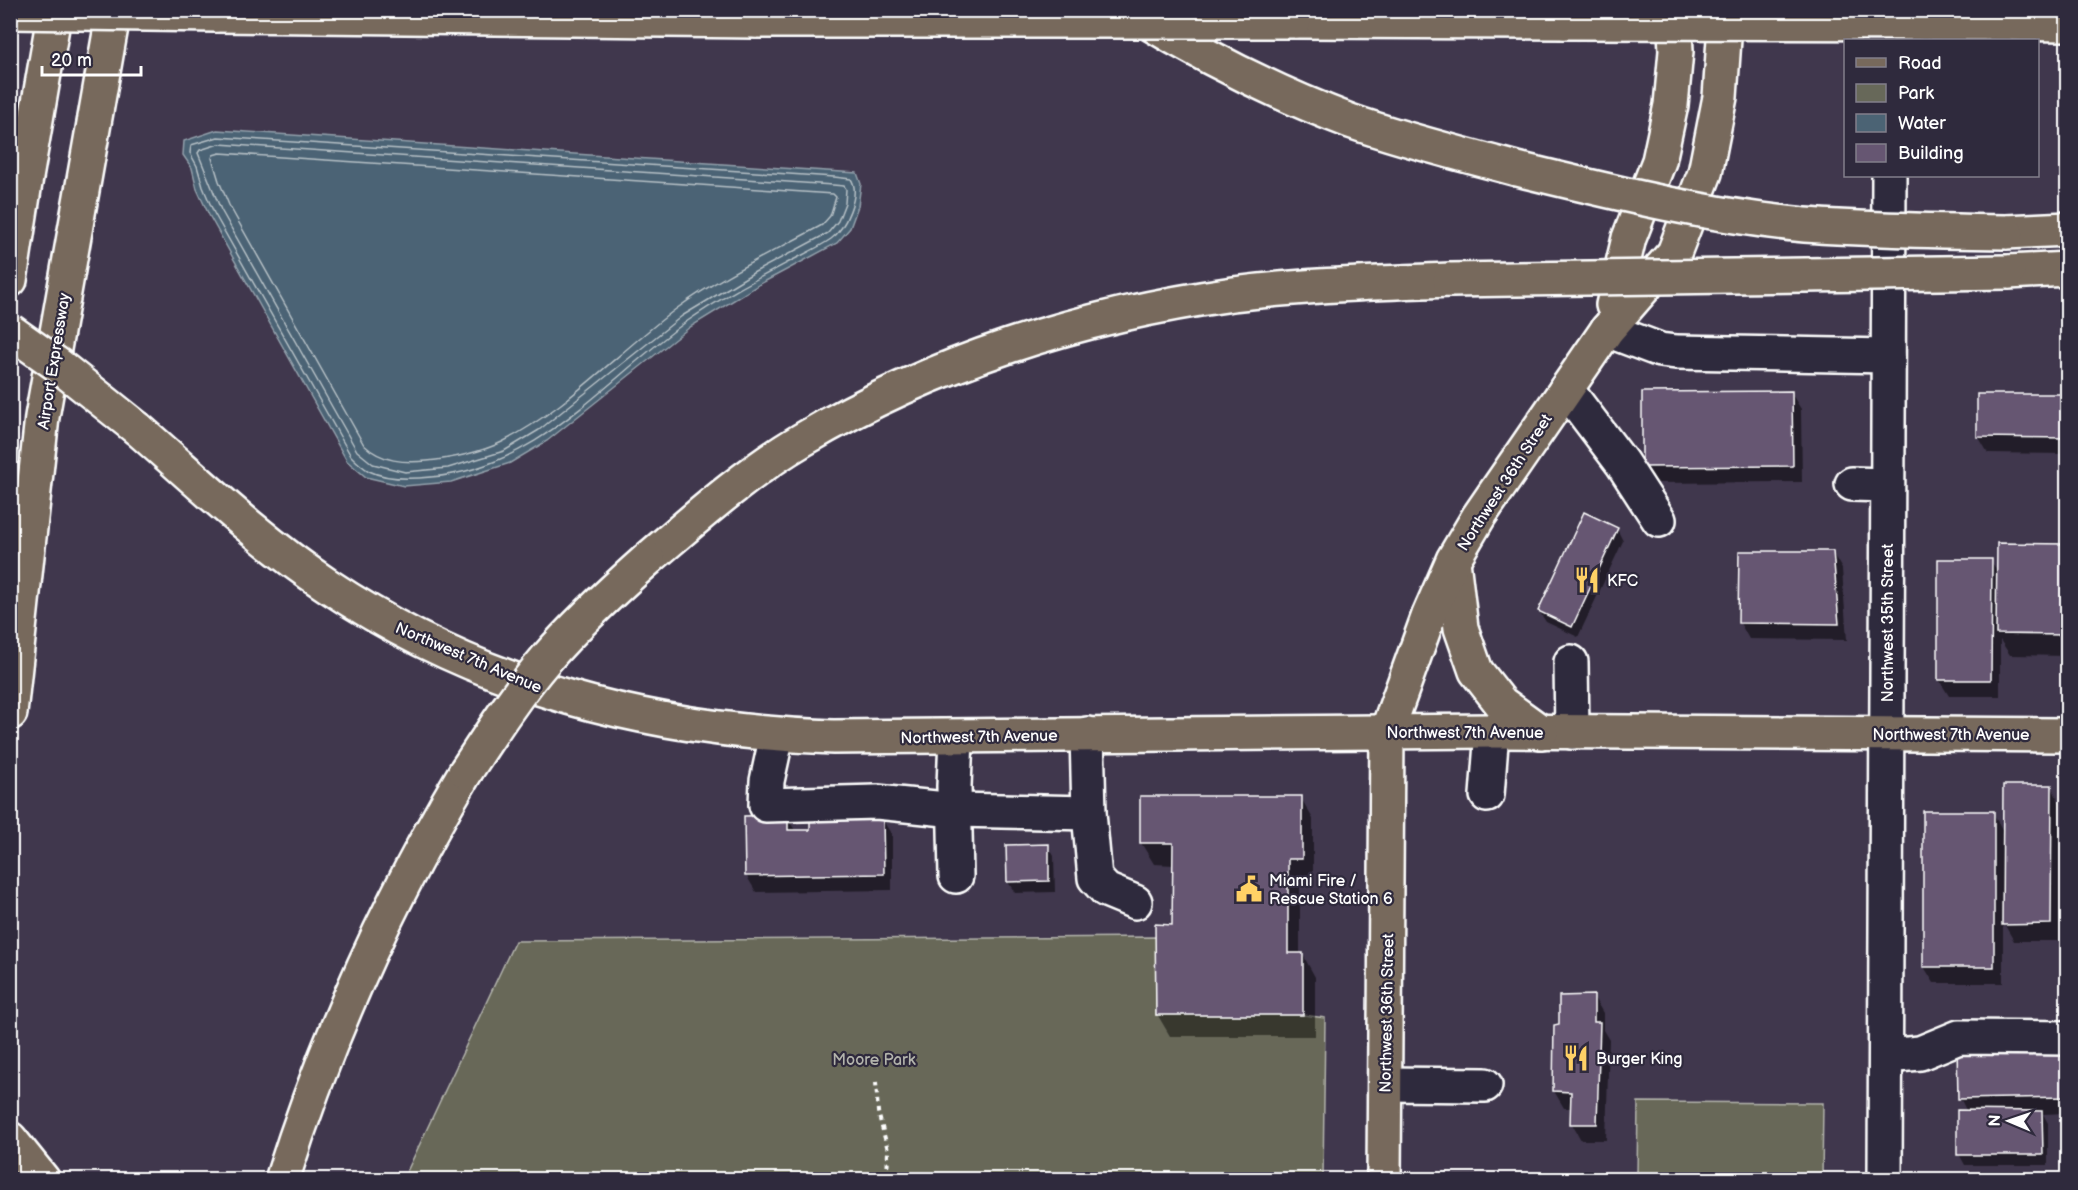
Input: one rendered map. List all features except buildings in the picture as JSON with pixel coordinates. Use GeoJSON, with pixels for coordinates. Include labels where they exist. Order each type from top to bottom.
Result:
{"type":"FeatureCollection","features":[{"type":"Feature","properties":{"kind":"main road"},"geometry":{"type":"LineString","coordinates":[[10,37],[40,10]]}},
{"type":"Feature","properties":{"kind":"main road"},"geometry":{"type":"LineString","coordinates":[[10,280],[56,10]]}},
{"type":"Feature","properties":{"kind":"main road","name":"Airport Expressway"},"geometry":{"type":"LineString","coordinates":[[10,713],[42,417],[114,10]]}},
{"type":"Feature","properties":{"kind":"main road"},"geometry":{"type":"LineString","coordinates":[[1129,10],[1190,48],[1275,90],[1349,120],[1432,147],[1618,194],[1724,214],[1804,225],[2006,232],[2067,229]]}},
{"type":"Feature","properties":{"kind":"main road","name":"Northwest 36th Street"},"geometry":{"type":"LineString","coordinates":[[1607,330],[1629,238],[1659,160],[1671,105],[1676,51],[1674,10]]}},
{"type":"Feature","properties":{"kind":"main road","name":"Northwest 36th Street"},"geometry":{"type":"LineString","coordinates":[[1384,1179],[1387,731],[1425,625],[1453,560],[1502,481],[1607,330],[1674,253],[1705,172],[1720,97],[1726,10]]}},
{"type":"Feature","properties":{"kind":"main road"},"geometry":{"type":"LineString","coordinates":[[10,12],[757,21],[2067,24]]}},
{"type":"Feature","properties":{"kind":"main road"},"geometry":{"type":"LineString","coordinates":[[282,1179],[315,1085],[365,961],[408,873],[466,771],[502,715],[546,659],[593,608],[648,559],[741,482],[801,441],[859,409],[922,379],[994,351],[1067,328],[1233,294],[1301,287],[1450,280],[2008,272],[2067,269]]}},
{"type":"Feature","properties":{"kind":"main road","name":"Northwest 7th Avenue"},"geometry":{"type":"LineString","coordinates":[[10,331],[58,365],[138,429],[241,519],[292,560],[361,607],[430,643],[508,677],[597,706],[693,726],[777,735],[956,738],[1087,734],[1387,731],[2067,735]]}},
{"type":"Feature","properties":{"kind":"main road"},"geometry":{"type":"LineString","coordinates":[[1453,560],[1461,628],[1476,670],[1501,703],[1556,732]]}},
{"type":"Feature","properties":{"kind":"main road"},"geometry":{"type":"LineString","coordinates":[[10,1139],[43,1179]]}},
{"type":"Feature","properties":{"kind":"street"},"geometry":{"type":"LineString","coordinates":[[1889,10],[1889,39]]}},
{"type":"Feature","properties":{"kind":"street","name":"Northwest 35th Street"},"geometry":{"type":"LineString","coordinates":[[1885,1179],[1889,177]]}},
{"type":"Feature","properties":{"kind":"street"},"geometry":{"type":"LineString","coordinates":[[1607,330],[1660,350],[1676,352],[1888,356]]}},
{"type":"Feature","properties":{"kind":"street"},"geometry":{"type":"LineString","coordinates":[[1566,389],[1622,463],[1659,520]]}},
{"type":"Feature","properties":{"kind":"street"},"geometry":{"type":"LineString","coordinates":[[1852,484],[1887,485]]}},
{"type":"Feature","properties":{"kind":"street"},"geometry":{"type":"LineString","coordinates":[[1556,732],[1571,662]]}},
{"type":"Feature","properties":{"kind":"street"},"geometry":{"type":"LineString","coordinates":[[1487,795],[1492,731]]}},
{"type":"Feature","properties":{"kind":"street"},"geometry":{"type":"LineString","coordinates":[[1087,734],[1089,813],[1095,878],[1106,890],[1135,902]]}},
{"type":"Feature","properties":{"kind":"street"},"geometry":{"type":"LineString","coordinates":[[777,735],[767,781],[766,805],[877,802],[955,810],[1089,813]]}},
{"type":"Feature","properties":{"kind":"street"},"geometry":{"type":"LineString","coordinates":[[956,738],[956,876]]}},
{"type":"Feature","properties":{"kind":"street"},"geometry":{"type":"LineString","coordinates":[[1886,1056],[1920,1053],[1959,1037],[2067,1038]]}},
{"type":"Feature","properties":{"kind":"street"},"geometry":{"type":"LineString","coordinates":[[1385,1084],[1485,1085]]}},
{"type":"Feature","properties":{"kind":"path"},"geometry":{"type":"LineString","coordinates":[[876,1082],[879,1112],[888,1150],[887,1179]]}},
{"type":"Feature","properties":{"kind":"green space","name":"Moore Park"},"geometry":{"type":"Polygon","coordinates":[[[1156,937],[1156,1015],[1303,1015],[1325,1018],[1323,1179],[403,1180],[515,941],[1156,937]]]}},
{"type":"Feature","properties":{"kind":"green space"},"geometry":{"type":"Polygon","coordinates":[[[1638,1102],[1823,1103],[1822,1179],[1435,1179],[1435,1176],[1637,1177],[1638,1102]]]}},
{"type":"Feature","properties":{"kind":"water"},"geometry":{"type":"Polygon","coordinates":[[[217,130],[857,173],[861,184],[858,206],[850,228],[837,243],[760,284],[690,327],[547,441],[510,463],[451,482],[404,486],[366,477],[347,461],[209,215],[197,189],[192,168],[183,155],[184,141],[217,130]]]}},
{"type":"Feature","properties":{"kind":"place","name":"KFC"},"geometry":{"type":"Point","coordinates":[1587,580]}},
{"type":"Feature","properties":{"kind":"place","name":"Miami Fire / Rescue Station 6"},"geometry":{"type":"Point","coordinates":[1249,889]}},
{"type":"Feature","properties":{"kind":"place","name":"Burger King"},"geometry":{"type":"Point","coordinates":[1576,1058]}}]}
